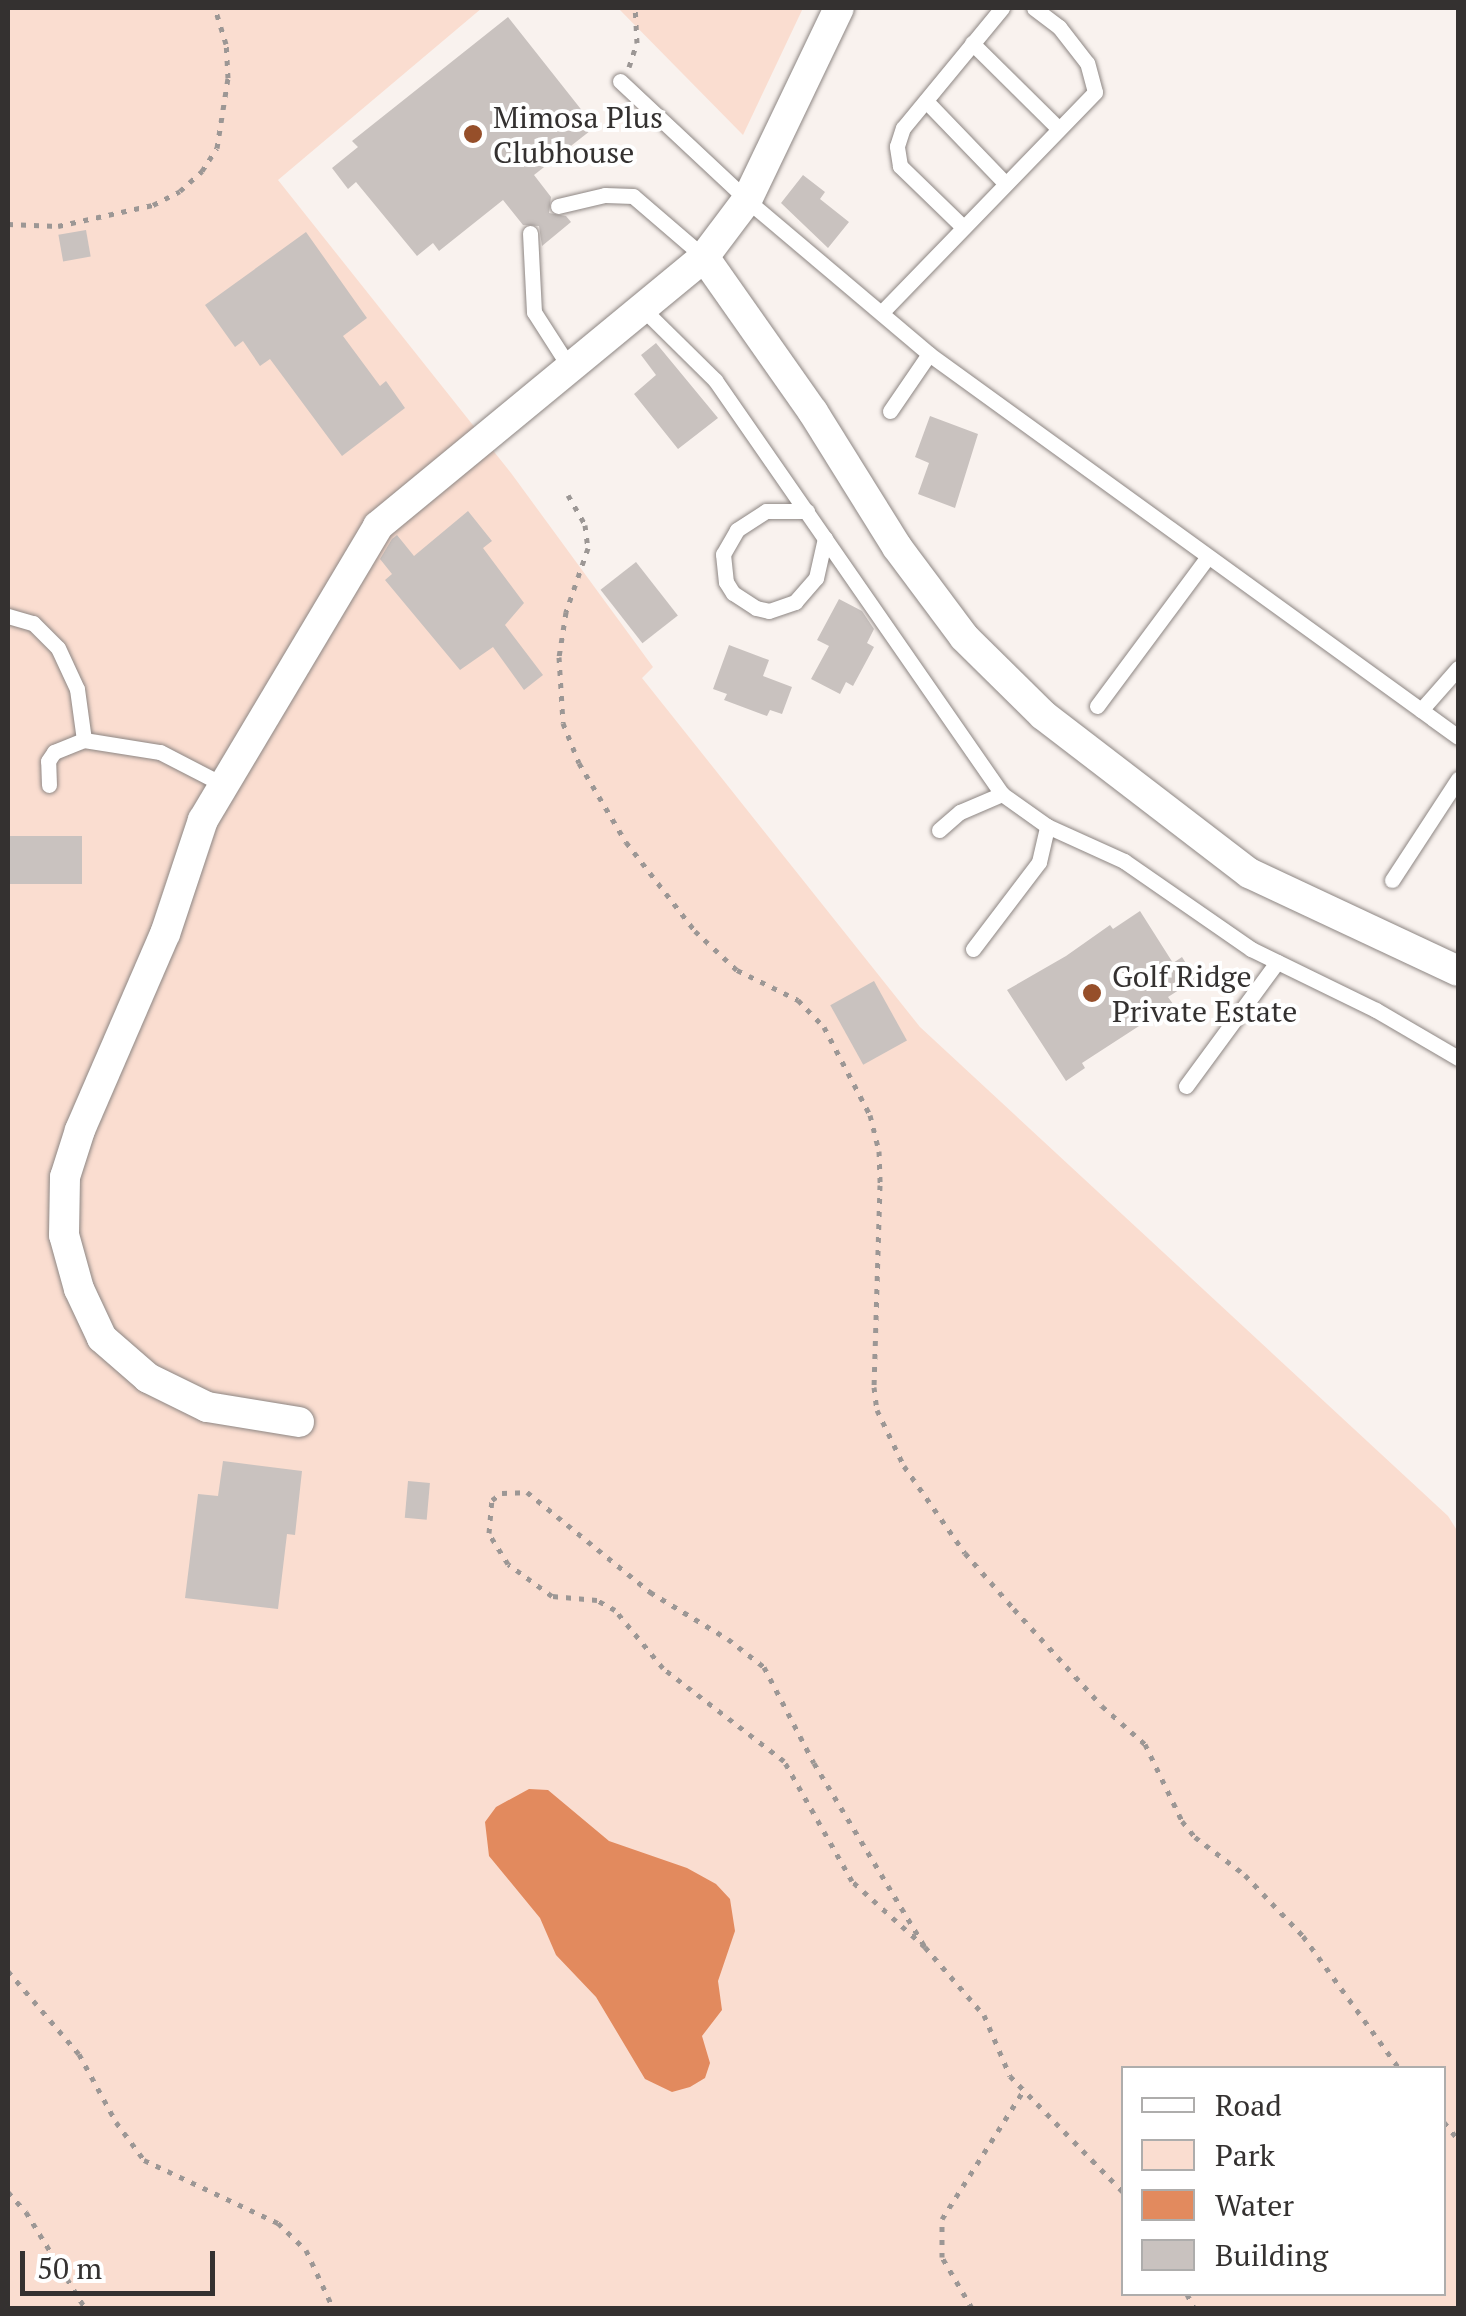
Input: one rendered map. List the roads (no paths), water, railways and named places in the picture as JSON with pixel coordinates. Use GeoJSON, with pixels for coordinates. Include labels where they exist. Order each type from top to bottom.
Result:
{"type":"FeatureCollection","features":[{"type":"Feature","properties":{"kind":"street"},"geometry":{"type":"LineString","coordinates":[[299,1422],[206,1407],[148,1378],[102,1338],[79,1288],[64,1234],[65,1178],[80,1130],[158,952],[203,820],[378,526],[704,257],[747,200],[841,10]]}},
{"type":"Feature","properties":{"kind":"street"},"geometry":{"type":"LineString","coordinates":[[704,257],[813,412],[908,562],[964,637],[1043,715],[1249,873],[1458,971]]}},
{"type":"Feature","properties":{"kind":"lane"},"geometry":{"type":"LineString","coordinates":[[963,228],[900,166],[897,146],[903,128],[1002,8]]}},
{"type":"Feature","properties":{"kind":"lane"},"geometry":{"type":"LineString","coordinates":[[882,312],[1095,92],[1087,63],[1059,28],[1034,8]]}},
{"type":"Feature","properties":{"kind":"lane"},"geometry":{"type":"LineString","coordinates":[[972,43],[1057,127]]}},
{"type":"Feature","properties":{"kind":"lane"},"geometry":{"type":"LineString","coordinates":[[620,82],[747,200],[929,354],[1458,737]]}},
{"type":"Feature","properties":{"kind":"lane"},"geometry":{"type":"LineString","coordinates":[[926,100],[1005,183]]}},
{"type":"Feature","properties":{"kind":"lane"},"geometry":{"type":"LineString","coordinates":[[558,206],[605,195],[633,196],[704,257]]}},
{"type":"Feature","properties":{"kind":"lane"},"geometry":{"type":"LineString","coordinates":[[530,234],[534,312],[570,368]]}},
{"type":"Feature","properties":{"kind":"lane"},"geometry":{"type":"LineString","coordinates":[[642,308],[716,380],[1002,794],[1047,826],[1124,861],[1277,962],[1376,1010],[1458,1058]]}},
{"type":"Feature","properties":{"kind":"lane"},"geometry":{"type":"LineString","coordinates":[[890,411],[929,354]]}},
{"type":"Feature","properties":{"kind":"lane"},"geometry":{"type":"LineString","coordinates":[[807,511],[766,511],[737,530],[723,554],[726,582],[733,594],[769,611],[796,602],[816,578],[825,538]]}},
{"type":"Feature","properties":{"kind":"lane"},"geometry":{"type":"LineString","coordinates":[[1098,706],[1206,558]]}},
{"type":"Feature","properties":{"kind":"lane"},"geometry":{"type":"LineString","coordinates":[[8,616],[33,623],[58,648],[77,688],[84,740]]}},
{"type":"Feature","properties":{"kind":"lane"},"geometry":{"type":"LineString","coordinates":[[1421,710],[1458,668]]}},
{"type":"Feature","properties":{"kind":"lane"},"geometry":{"type":"LineString","coordinates":[[49,786],[48,761],[54,752],[84,740],[160,752],[222,784]]}},
{"type":"Feature","properties":{"kind":"lane"},"geometry":{"type":"LineString","coordinates":[[1392,880],[1458,779]]}},
{"type":"Feature","properties":{"kind":"lane"},"geometry":{"type":"LineString","coordinates":[[939,830],[960,812],[1002,794]]}},
{"type":"Feature","properties":{"kind":"lane"},"geometry":{"type":"LineString","coordinates":[[973,949],[1039,862],[1047,826]]}},
{"type":"Feature","properties":{"kind":"lane"},"geometry":{"type":"LineString","coordinates":[[1186,1086],[1277,962]]}},
{"type":"Feature","properties":{"kind":"water"},"geometry":{"type":"Polygon","coordinates":[[[529,1789],[548,1790],[609,1841],[687,1868],[716,1884],[730,1899],[735,1931],[718,1981],[722,2010],[702,2036],[710,2063],[705,2078],[690,2087],[672,2092],[645,2079],[596,1997],[556,1955],[540,1918],[489,1856],[485,1822],[496,1807],[529,1789]]]}},
{"type":"Feature","properties":{"kind":"place","name":"Mimosa Plus Clubhouse"},"geometry":{"type":"Point","coordinates":[473,134]}},
{"type":"Feature","properties":{"kind":"place","name":"Golf Ridge Private Estate"},"geometry":{"type":"Point","coordinates":[1092,993]}}]}
